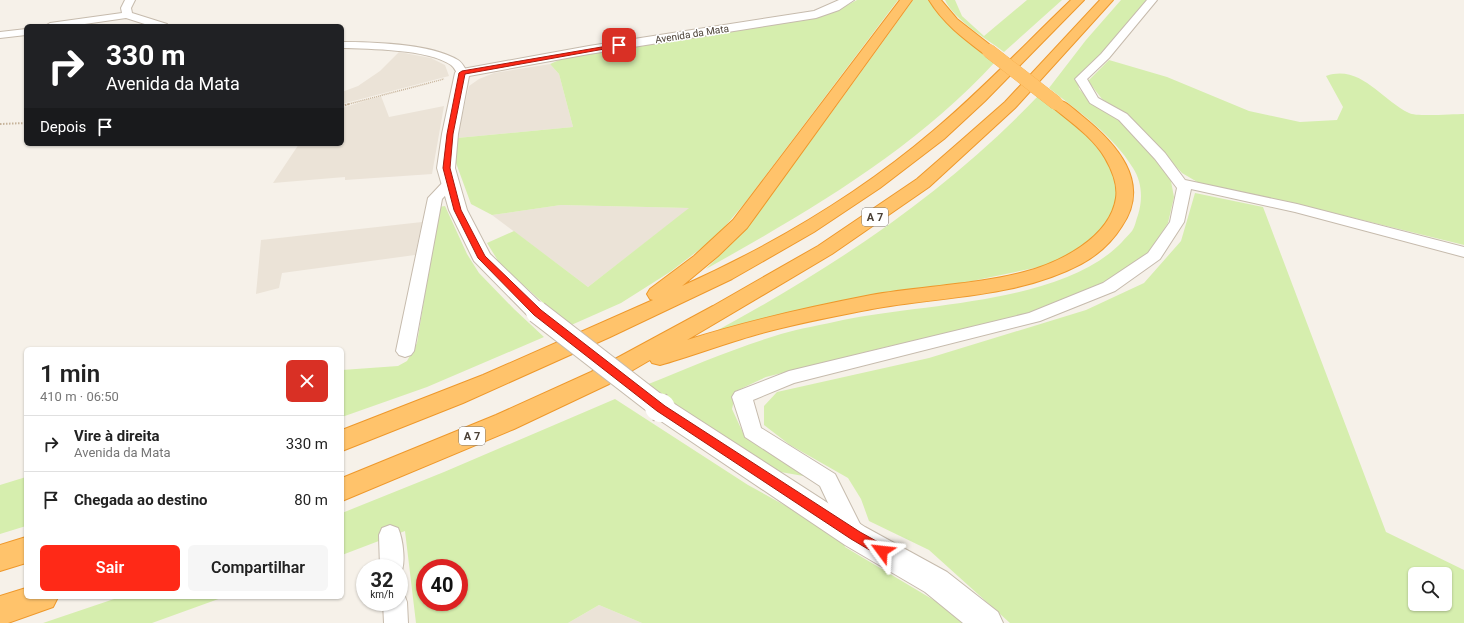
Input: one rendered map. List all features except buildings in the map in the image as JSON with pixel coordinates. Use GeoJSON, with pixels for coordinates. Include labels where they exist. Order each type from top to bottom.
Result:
{"type":"FeatureCollection","features":[{"type":"Feature","properties":{"kind":"highway"},"geometry":{"type":"LineString","coordinates":[[595,335],[679,280],[724,241],[754,206],[906,0]]}},
{"type":"Feature","properties":{"kind":"highway"},"geometry":{"type":"LineString","coordinates":[[600,378],[686,348],[796,317],[886,300],[1006,282],[1038,275],[1068,264],[1105,238],[1114,228],[1123,207],[1125,191],[1119,169],[1114,158],[1090,131],[948,17],[935,0]]}},
{"type":"Feature","properties":{"kind":"highway","name":"A 7"},"geometry":{"type":"LineString","coordinates":[[344,440],[426,408],[595,335],[737,268],[830,213],[869,188],[917,152],[966,111],[1078,0]]}},
{"type":"Feature","properties":{"kind":"highway","name":"A 7"},"geometry":{"type":"LineString","coordinates":[[344,489],[498,425],[600,378],[721,311],[825,250],[922,183],[970,142],[1010,105],[1106,0]]}},
{"type":"Feature","properties":{"kind":"highway"},"geometry":{"type":"LineString","coordinates":[[0,558],[24,551]]}},
{"type":"Feature","properties":{"kind":"highway"},"geometry":{"type":"LineString","coordinates":[[0,611],[36,599]]}},
{"type":"Feature","properties":{"kind":"street"},"geometry":{"type":"LineString","coordinates":[[127,15],[126,8],[130,0]]}},
{"type":"Feature","properties":{"kind":"street","name":"Avenida da Mata"},"geometry":{"type":"LineString","coordinates":[[462,74],[596,49],[816,14],[835,7],[848,0]]}},
{"type":"Feature","properties":{"kind":"street"},"geometry":{"type":"LineString","coordinates":[[856,536],[828,480],[752,432],[742,397],[788,378],[1034,318],[1109,287],[1154,256],[1177,222],[1184,188],[1160,156],[1123,117],[1094,100],[1081,79],[1105,56],[1152,0]]}},
{"type":"Feature","properties":{"kind":"street"},"geometry":{"type":"LineString","coordinates":[[64,24],[127,15],[155,24]]}},
{"type":"Feature","properties":{"kind":"street"},"geometry":{"type":"LineString","coordinates":[[0,35],[24,32]]}},
{"type":"Feature","properties":{"kind":"street"},"geometry":{"type":"LineString","coordinates":[[344,45],[385,47],[442,56],[456,63],[462,74],[450,134],[446,168],[458,210],[481,257],[537,312],[661,408],[856,536],[936,582],[987,623]]}},
{"type":"Feature","properties":{"kind":"street"},"geometry":{"type":"LineString","coordinates":[[405,351],[435,198],[450,183]]}},
{"type":"Feature","properties":{"kind":"street"},"geometry":{"type":"LineString","coordinates":[[1181,183],[1297,208],[1464,252]]}},
{"type":"Feature","properties":{"kind":"street"},"geometry":{"type":"LineString","coordinates":[[390,535],[391,559]]}},
{"type":"Feature","properties":{"kind":"street"},"geometry":{"type":"LineString","coordinates":[[395,611],[396,623]]}},
{"type":"Feature","properties":{"kind":"path"},"geometry":{"type":"LineString","coordinates":[[344,105],[397,90],[462,74]]}},
{"type":"Feature","properties":{"kind":"path"},"geometry":{"type":"LineString","coordinates":[[0,124],[24,123]]}},
{"type":"Feature","properties":{"kind":"shaded area"},"geometry":{"type":"Polygon","coordinates":[[[399,52],[431,58],[445,65],[449,76],[344,103],[344,91],[358,86],[380,71],[399,52]]]}},
{"type":"Feature","properties":{"kind":"shaded area"},"geometry":{"type":"Polygon","coordinates":[[[550,64],[559,74],[573,127],[457,138],[469,86],[479,79],[494,73],[550,64]]]}},
{"type":"Feature","properties":{"kind":"shaded area"},"geometry":{"type":"Polygon","coordinates":[[[381,96],[389,117],[444,106],[432,174],[345,180],[345,177],[273,183],[298,146],[344,146],[344,107],[381,96]]]}},
{"type":"Feature","properties":{"kind":"shaded area"},"geometry":{"type":"Polygon","coordinates":[[[561,205],[690,208],[588,287],[492,215],[561,205]]]}},
{"type":"Feature","properties":{"kind":"shaded area"},"geometry":{"type":"Polygon","coordinates":[[[422,222],[415,255],[282,273],[279,288],[256,294],[261,240],[422,222]]]}},
{"type":"Feature","properties":{"kind":"shaded area"},"geometry":{"type":"Polygon","coordinates":[[[599,605],[642,623],[568,623],[599,605]]]}},
{"type":"Feature","properties":{"kind":"green space"},"geometry":{"type":"Polygon","coordinates":[[[857,0],[898,0],[744,204],[716,237],[670,272],[621,303],[569,326],[500,264],[487,243],[514,231],[588,287],[689,208],[561,205],[492,215],[471,204],[456,163],[457,138],[573,127],[559,74],[550,64],[564,58],[840,9],[857,0]]]}},
{"type":"Feature","properties":{"kind":"green space"},"geometry":{"type":"Polygon","coordinates":[[[913,0],[932,0],[995,62],[930,124],[859,177],[784,224],[706,269],[733,241],[769,196],[913,0]]]}},
{"type":"Feature","properties":{"kind":"green space"},"geometry":{"type":"Polygon","coordinates":[[[945,0],[955,0],[962,16],[984,36],[1027,0],[1062,0],[1004,52],[963,22],[949,7],[945,0]]]}},
{"type":"Feature","properties":{"kind":"green space"},"geometry":{"type":"Polygon","coordinates":[[[1121,0],[1148,0],[1078,81],[1079,89],[1087,97],[1119,119],[1155,156],[1170,176],[1174,197],[1168,223],[1148,254],[1104,284],[1028,314],[766,377],[736,391],[732,409],[744,435],[815,478],[769,470],[646,385],[764,339],[789,332],[876,314],[991,298],[1029,289],[1065,278],[1096,262],[1122,242],[1133,229],[1140,209],[1141,191],[1136,173],[1125,156],[1106,135],[1049,88],[1086,40],[1121,0]]]}},
{"type":"Feature","properties":{"kind":"green space"},"geometry":{"type":"Polygon","coordinates":[[[1109,60],[1167,77],[1249,111],[1300,122],[1337,120],[1343,107],[1326,76],[1338,74],[1350,75],[1360,79],[1409,113],[1426,115],[1464,114],[1464,245],[1301,205],[1199,183],[1182,173],[1130,117],[1102,99],[1088,81],[1109,60]]]}},
{"type":"Feature","properties":{"kind":"green space"},"geometry":{"type":"Polygon","coordinates":[[[1038,96],[1083,129],[1102,151],[1114,172],[1118,197],[1108,224],[1084,246],[1049,265],[707,336],[796,285],[840,258],[882,229],[963,167],[1038,96]]]}},
{"type":"Feature","properties":{"kind":"green space"},"geometry":{"type":"Polygon","coordinates":[[[1195,193],[1263,207],[1386,532],[1464,570],[1464,623],[1010,623],[929,550],[869,521],[861,499],[848,478],[790,445],[764,425],[764,406],[777,392],[929,358],[1086,310],[1144,283],[1181,241],[1195,193]]]}},
{"type":"Feature","properties":{"kind":"green space"},"geometry":{"type":"Polygon","coordinates":[[[445,206],[467,254],[479,273],[544,337],[427,387],[344,416],[344,370],[398,366],[407,361],[417,343],[439,207],[445,206]]]}},
{"type":"Feature","properties":{"kind":"green space"},"geometry":{"type":"Polygon","coordinates":[[[615,399],[748,485],[842,537],[845,547],[942,605],[965,623],[642,623],[599,605],[568,623],[416,623],[405,531],[344,554],[344,512],[444,472],[615,399]]]}},
{"type":"Feature","properties":{"kind":"green space"},"geometry":{"type":"Polygon","coordinates":[[[24,478],[24,527],[0,534],[0,485],[24,478]]]}},
{"type":"Feature","properties":{"kind":"green space"},"geometry":{"type":"Polygon","coordinates":[[[114,599],[218,599],[152,623],[43,623],[114,599]]]}},
{"type":"Feature","properties":{"kind":"route"},"geometry":{"type":"LineString","coordinates":[[619,45],[511,63],[462,73],[450,134],[446,168],[458,210],[481,257],[537,312],[661,408],[856,536],[882,551]]}}]}
